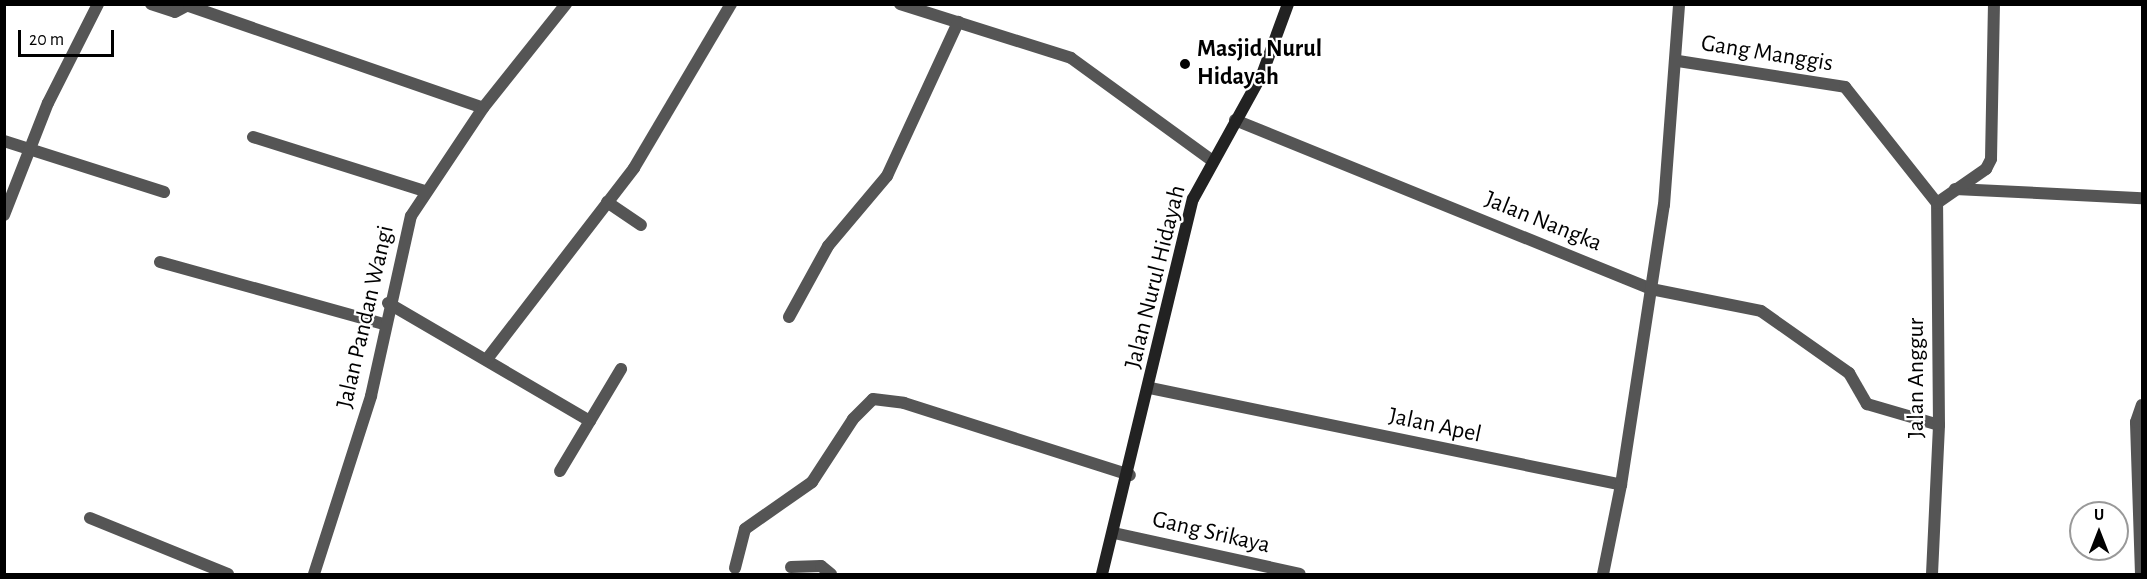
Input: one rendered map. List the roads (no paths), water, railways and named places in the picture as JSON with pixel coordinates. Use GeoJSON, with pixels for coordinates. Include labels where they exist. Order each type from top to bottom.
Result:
{"type":"FeatureCollection","features":[{"type":"Feature","properties":{"kind":"street"},"geometry":{"type":"LineString","coordinates":[[4,215],[29,148],[98,4]]}},
{"type":"Feature","properties":{"kind":"street"},"geometry":{"type":"LineString","coordinates":[[151,4],[175,12],[190,5],[483,108]]}},
{"type":"Feature","properties":{"kind":"street","name":"Jalan Pandan Wangi"},"geometry":{"type":"LineString","coordinates":[[314,574],[371,396],[383,324],[400,248],[424,191],[483,108],[566,4]]}},
{"type":"Feature","properties":{"kind":"street"},"geometry":{"type":"LineString","coordinates":[[487,359],[634,168],[731,4]]}},
{"type":"Feature","properties":{"kind":"street"},"geometry":{"type":"LineString","coordinates":[[900,4],[1071,58],[1210,159]]}},
{"type":"Feature","properties":{"kind":"street","name":"Jalan Nurul Hidayah"},"geometry":{"type":"LineString","coordinates":[[1102,574],[1130,475],[1193,199],[1210,159],[1263,72],[1288,4]]}},
{"type":"Feature","properties":{"kind":"street","name":"Gang Manggis"},"geometry":{"type":"LineString","coordinates":[[1651,289],[1678,61],[1679,4]]}},
{"type":"Feature","properties":{"kind":"street"},"geometry":{"type":"LineString","coordinates":[[1937,203],[1986,169],[1991,159],[1994,4]]}},
{"type":"Feature","properties":{"kind":"street"},"geometry":{"type":"LineString","coordinates":[[789,317],[828,246],[892,167],[958,22]]}},
{"type":"Feature","properties":{"kind":"street","name":"Gang Manggis"},"geometry":{"type":"LineString","coordinates":[[1678,61],[1845,87],[1937,203]]}},
{"type":"Feature","properties":{"kind":"street","name":"Jalan Nangka"},"geometry":{"type":"LineString","coordinates":[[1235,120],[1651,289],[1761,311],[1849,373],[1867,404],[1939,425]]}},
{"type":"Feature","properties":{"kind":"street"},"geometry":{"type":"LineString","coordinates":[[253,137],[424,191]]}},
{"type":"Feature","properties":{"kind":"street"},"geometry":{"type":"LineString","coordinates":[[4,141],[164,192]]}},
{"type":"Feature","properties":{"kind":"street"},"geometry":{"type":"LineString","coordinates":[[1955,189],[2142,198]]}},
{"type":"Feature","properties":{"kind":"street"},"geometry":{"type":"LineString","coordinates":[[607,202],[641,225]]}},
{"type":"Feature","properties":{"kind":"street","name":"Jalan Anggur"},"geometry":{"type":"LineString","coordinates":[[1932,574],[1939,425],[1937,203]]}},
{"type":"Feature","properties":{"kind":"street"},"geometry":{"type":"LineString","coordinates":[[160,262],[383,324]]}},
{"type":"Feature","properties":{"kind":"street"},"geometry":{"type":"LineString","coordinates":[[1603,574],[1621,485],[1651,289]]}},
{"type":"Feature","properties":{"kind":"street"},"geometry":{"type":"LineString","coordinates":[[388,303],[590,421]]}},
{"type":"Feature","properties":{"kind":"street"},"geometry":{"type":"LineString","coordinates":[[560,471],[621,369]]}},
{"type":"Feature","properties":{"kind":"street","name":"Jalan Apel"},"geometry":{"type":"LineString","coordinates":[[1150,388],[1621,485]]}},
{"type":"Feature","properties":{"kind":"street"},"geometry":{"type":"LineString","coordinates":[[735,568],[745,529],[812,482],[853,419],[873,399],[904,403],[1130,475]]}},
{"type":"Feature","properties":{"kind":"street"},"geometry":{"type":"LineString","coordinates":[[2141,574],[2136,422],[2142,405]]}},
{"type":"Feature","properties":{"kind":"street"},"geometry":{"type":"LineString","coordinates":[[90,518],[228,574]]}},
{"type":"Feature","properties":{"kind":"street","name":"Gang Srikaya"},"geometry":{"type":"LineString","coordinates":[[1114,533],[1300,574]]}},
{"type":"Feature","properties":{"kind":"street"},"geometry":{"type":"LineString","coordinates":[[791,567],[821,566],[831,574]]}},
{"type":"Feature","properties":{"kind":"place","name":"Masjid Nurul Hidayah"},"geometry":{"type":"Point","coordinates":[1185,64]}}]}
